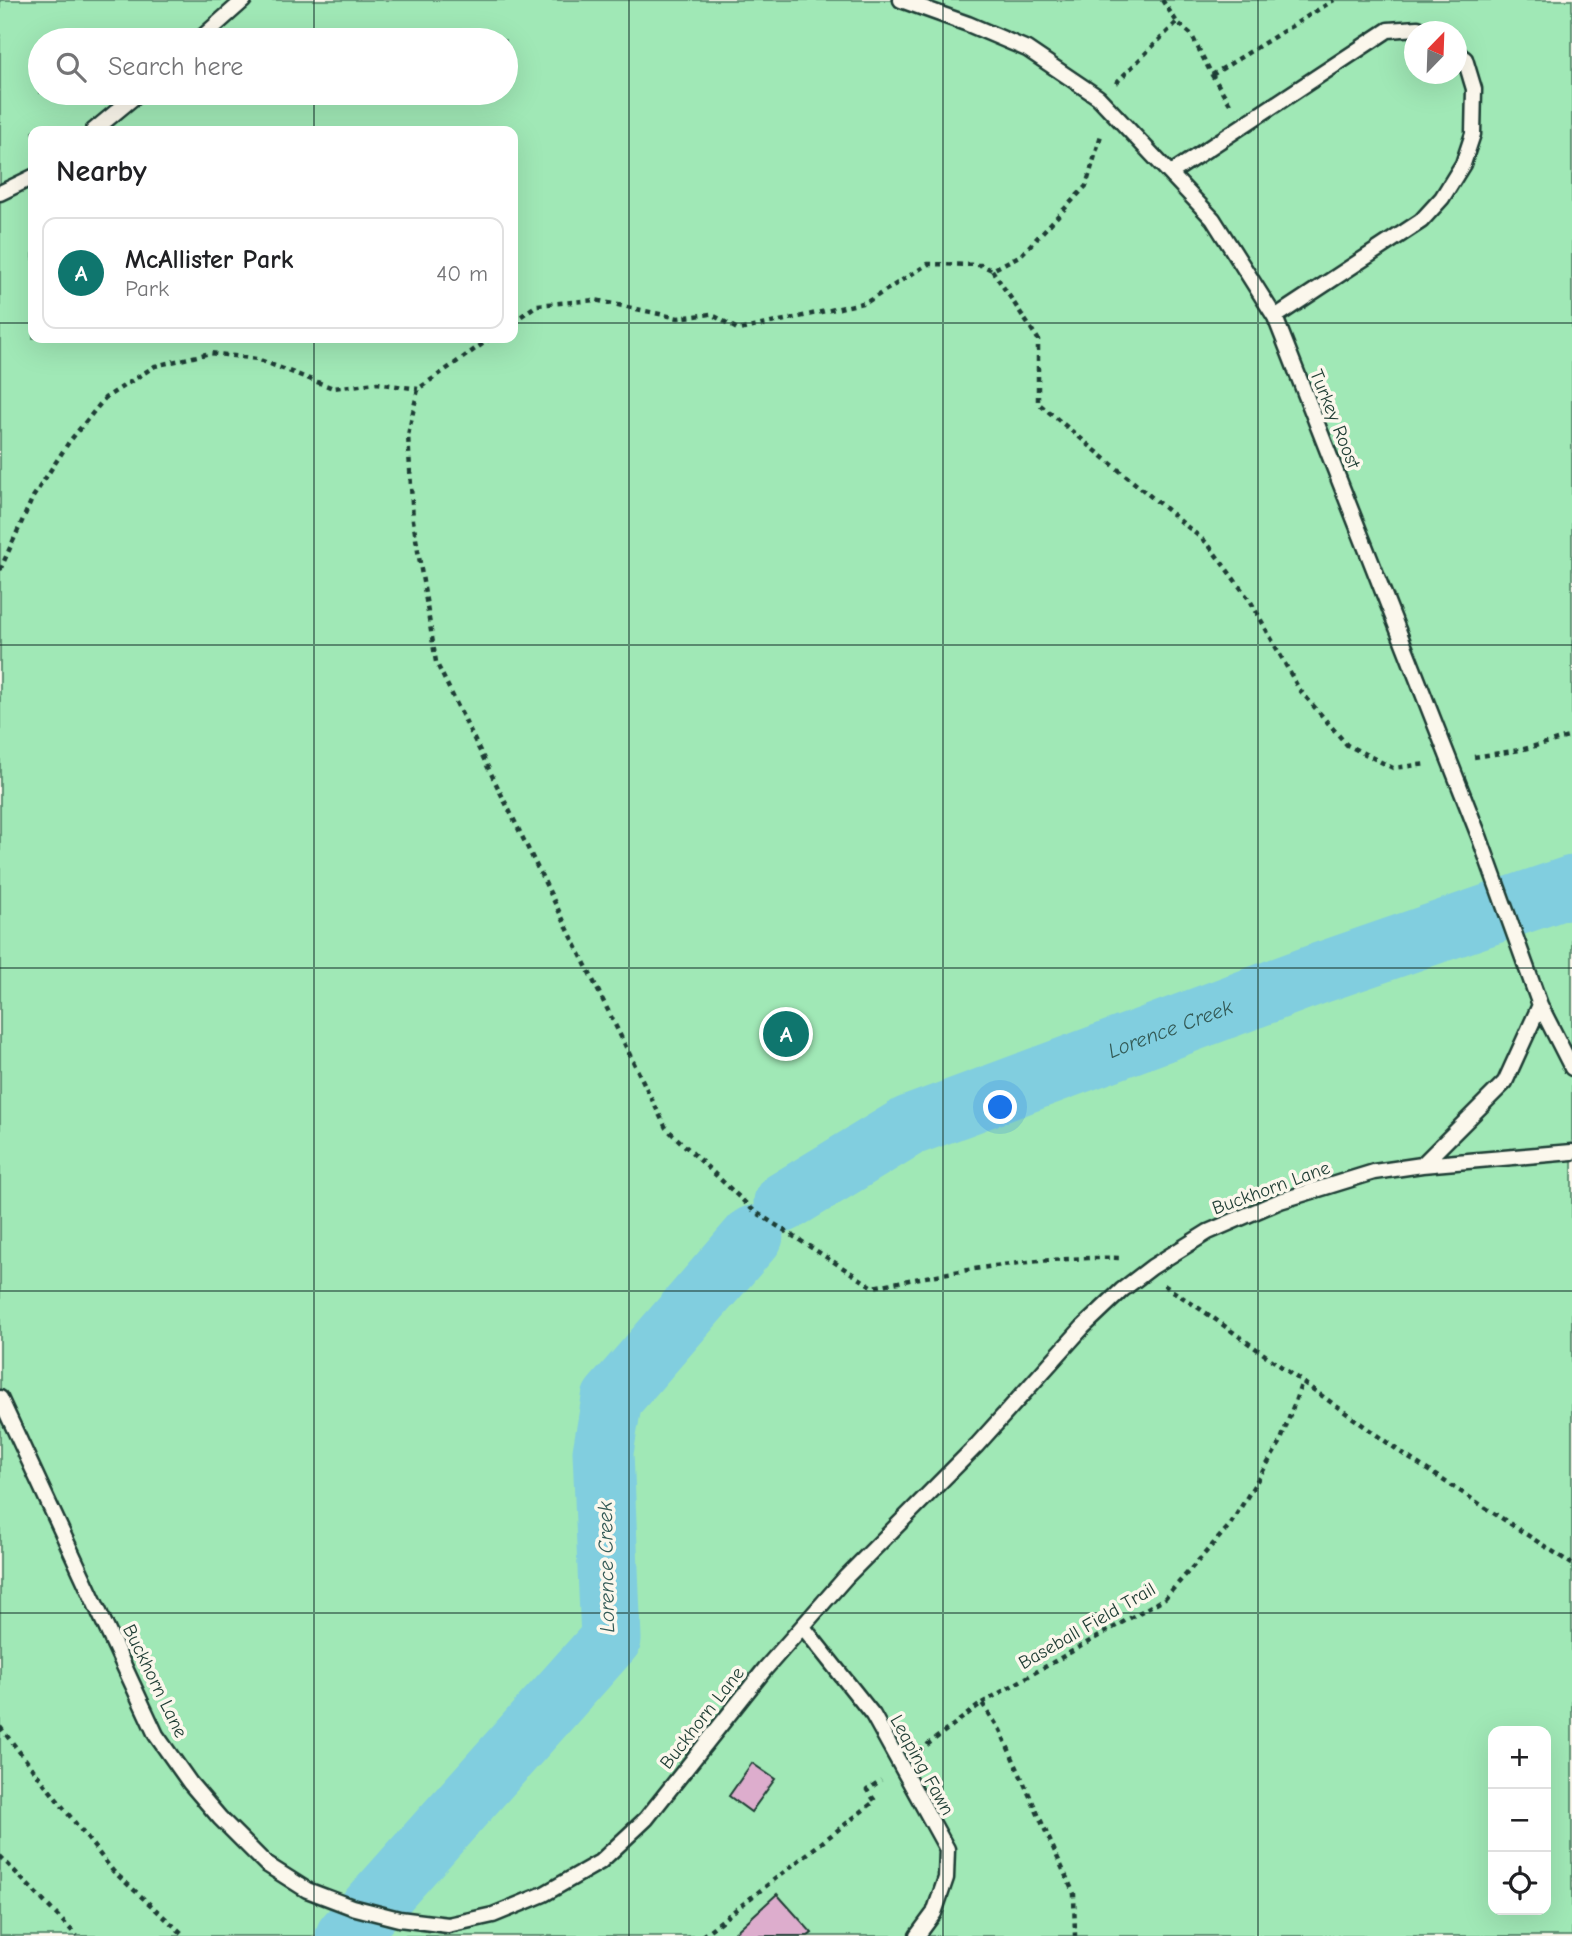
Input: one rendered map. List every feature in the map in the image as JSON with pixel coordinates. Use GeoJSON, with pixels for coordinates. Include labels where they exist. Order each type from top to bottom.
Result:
{"type":"FeatureCollection","features":[{"type":"Feature","properties":{"kind":"lane"},"geometry":{"type":"LineString","coordinates":[[212,28],[244,0]]}},
{"type":"Feature","properties":{"kind":"lane","name":"Turkey Roost"},"geometry":{"type":"LineString","coordinates":[[901,0],[1027,49],[1098,97],[1213,219],[1275,317],[1479,836],[1541,1005],[1572,1068]]}},
{"type":"Feature","properties":{"kind":"lane"},"geometry":{"type":"LineString","coordinates":[[1171,173],[1388,30],[1404,29]]}},
{"type":"Feature","properties":{"kind":"lane"},"geometry":{"type":"LineString","coordinates":[[1275,317],[1421,221],[1442,198],[1463,164],[1473,134],[1474,89],[1467,66]]}},
{"type":"Feature","properties":{"kind":"lane"},"geometry":{"type":"LineString","coordinates":[[99,126],[124,105]]}},
{"type":"Feature","properties":{"kind":"lane"},"geometry":{"type":"LineString","coordinates":[[0,193],[28,179]]}},
{"type":"Feature","properties":{"kind":"lane"},"geometry":{"type":"LineString","coordinates":[[1422,1165],[1505,1082],[1541,1005]]}},
{"type":"Feature","properties":{"kind":"lane","name":"Buckhorn Lane"},"geometry":{"type":"LineString","coordinates":[[0,1398],[156,1735],[219,1818],[266,1864],[307,1890],[352,1907],[399,1919],[449,1925],[493,1915],[544,1894],[600,1862],[646,1819],[765,1669],[846,1577],[977,1445],[1083,1327],[1122,1290],[1152,1267],[1208,1232],[1280,1202],[1374,1172],[1422,1165],[1572,1152]]}},
{"type":"Feature","properties":{"kind":"lane","name":"Leaping Fawn"},"geometry":{"type":"LineString","coordinates":[[803,1627],[873,1715],[947,1849],[946,1878],[934,1913],[917,1936]]}},
{"type":"Feature","properties":{"kind":"path"},"geometry":{"type":"LineString","coordinates":[[1162,0],[1177,22],[1191,34],[1212,75],[1244,125]]}},
{"type":"Feature","properties":{"kind":"path"},"geometry":{"type":"LineString","coordinates":[[1212,75],[1334,0]]}},
{"type":"Feature","properties":{"kind":"path"},"geometry":{"type":"LineString","coordinates":[[992,270],[1021,255],[1086,186],[1117,79],[1177,22]]}},
{"type":"Feature","properties":{"kind":"path"},"geometry":{"type":"LineString","coordinates":[[518,318],[537,305],[595,300],[678,318],[711,314],[739,330],[867,302],[928,264],[981,265],[992,270],[1038,339],[1038,403],[1206,543],[1251,602],[1299,689],[1347,744],[1393,768],[1520,750],[1572,736]]}},
{"type":"Feature","properties":{"kind":"path"},"geometry":{"type":"LineString","coordinates":[[484,343],[418,389],[408,436],[413,520],[436,662],[666,1128],[754,1211],[873,1287],[950,1272],[1086,1258],[1130,1259]]}},
{"type":"Feature","properties":{"kind":"path"},"geometry":{"type":"LineString","coordinates":[[0,570],[33,497],[69,442],[105,398],[155,366],[210,354],[257,359],[333,388],[377,383],[418,389]]}},
{"type":"Feature","properties":{"kind":"path"},"geometry":{"type":"LineString","coordinates":[[1157,1281],[1212,1317],[1406,1456],[1572,1564]]}},
{"type":"Feature","properties":{"kind":"path","name":"Baseball Field Trail"},"geometry":{"type":"LineString","coordinates":[[910,1758],[982,1703],[1165,1598],[1230,1525],[1280,1443],[1302,1382]]}},
{"type":"Feature","properties":{"kind":"path"},"geometry":{"type":"LineString","coordinates":[[982,1703],[1000,1730],[1074,1894],[1075,1936]]}},
{"type":"Feature","properties":{"kind":"path"},"geometry":{"type":"LineString","coordinates":[[0,1727],[113,1871],[185,1936]]}},
{"type":"Feature","properties":{"kind":"path"},"geometry":{"type":"LineString","coordinates":[[702,1936],[875,1801],[867,1790],[883,1778]]}},
{"type":"Feature","properties":{"kind":"path"},"geometry":{"type":"LineString","coordinates":[[0,1856],[77,1936]]}},
{"type":"Feature","properties":{"kind":"green space"},"geometry":{"type":"Polygon","coordinates":[[[0,0],[1572,0],[1572,1936],[0,1936],[0,0]]]}},
{"type":"Feature","properties":{"kind":"building"},"geometry":{"type":"Polygon","coordinates":[[[752,1763],[775,1779],[751,1812],[729,1796],[752,1763]]]}},
{"type":"Feature","properties":{"kind":"building"},"geometry":{"type":"Polygon","coordinates":[[[777,1894],[812,1933],[808,1936],[731,1936],[777,1894]]]}},
{"type":"Feature","properties":{"kind":"waterway","name":"Lorence Creek"},"geometry":{"type":"LineString","coordinates":[[784,1202],[909,1126],[1320,973],[1572,886]]}},
{"type":"Feature","properties":{"kind":"waterway","name":"Lorence Creek"},"geometry":{"type":"LineString","coordinates":[[346,1936],[611,1639],[603,1452],[612,1399],[753,1236]]}},
{"type":"Feature","properties":{"kind":"place","name":"McAllister Park"},"geometry":{"type":"Point","coordinates":[786,1034]}}]}
